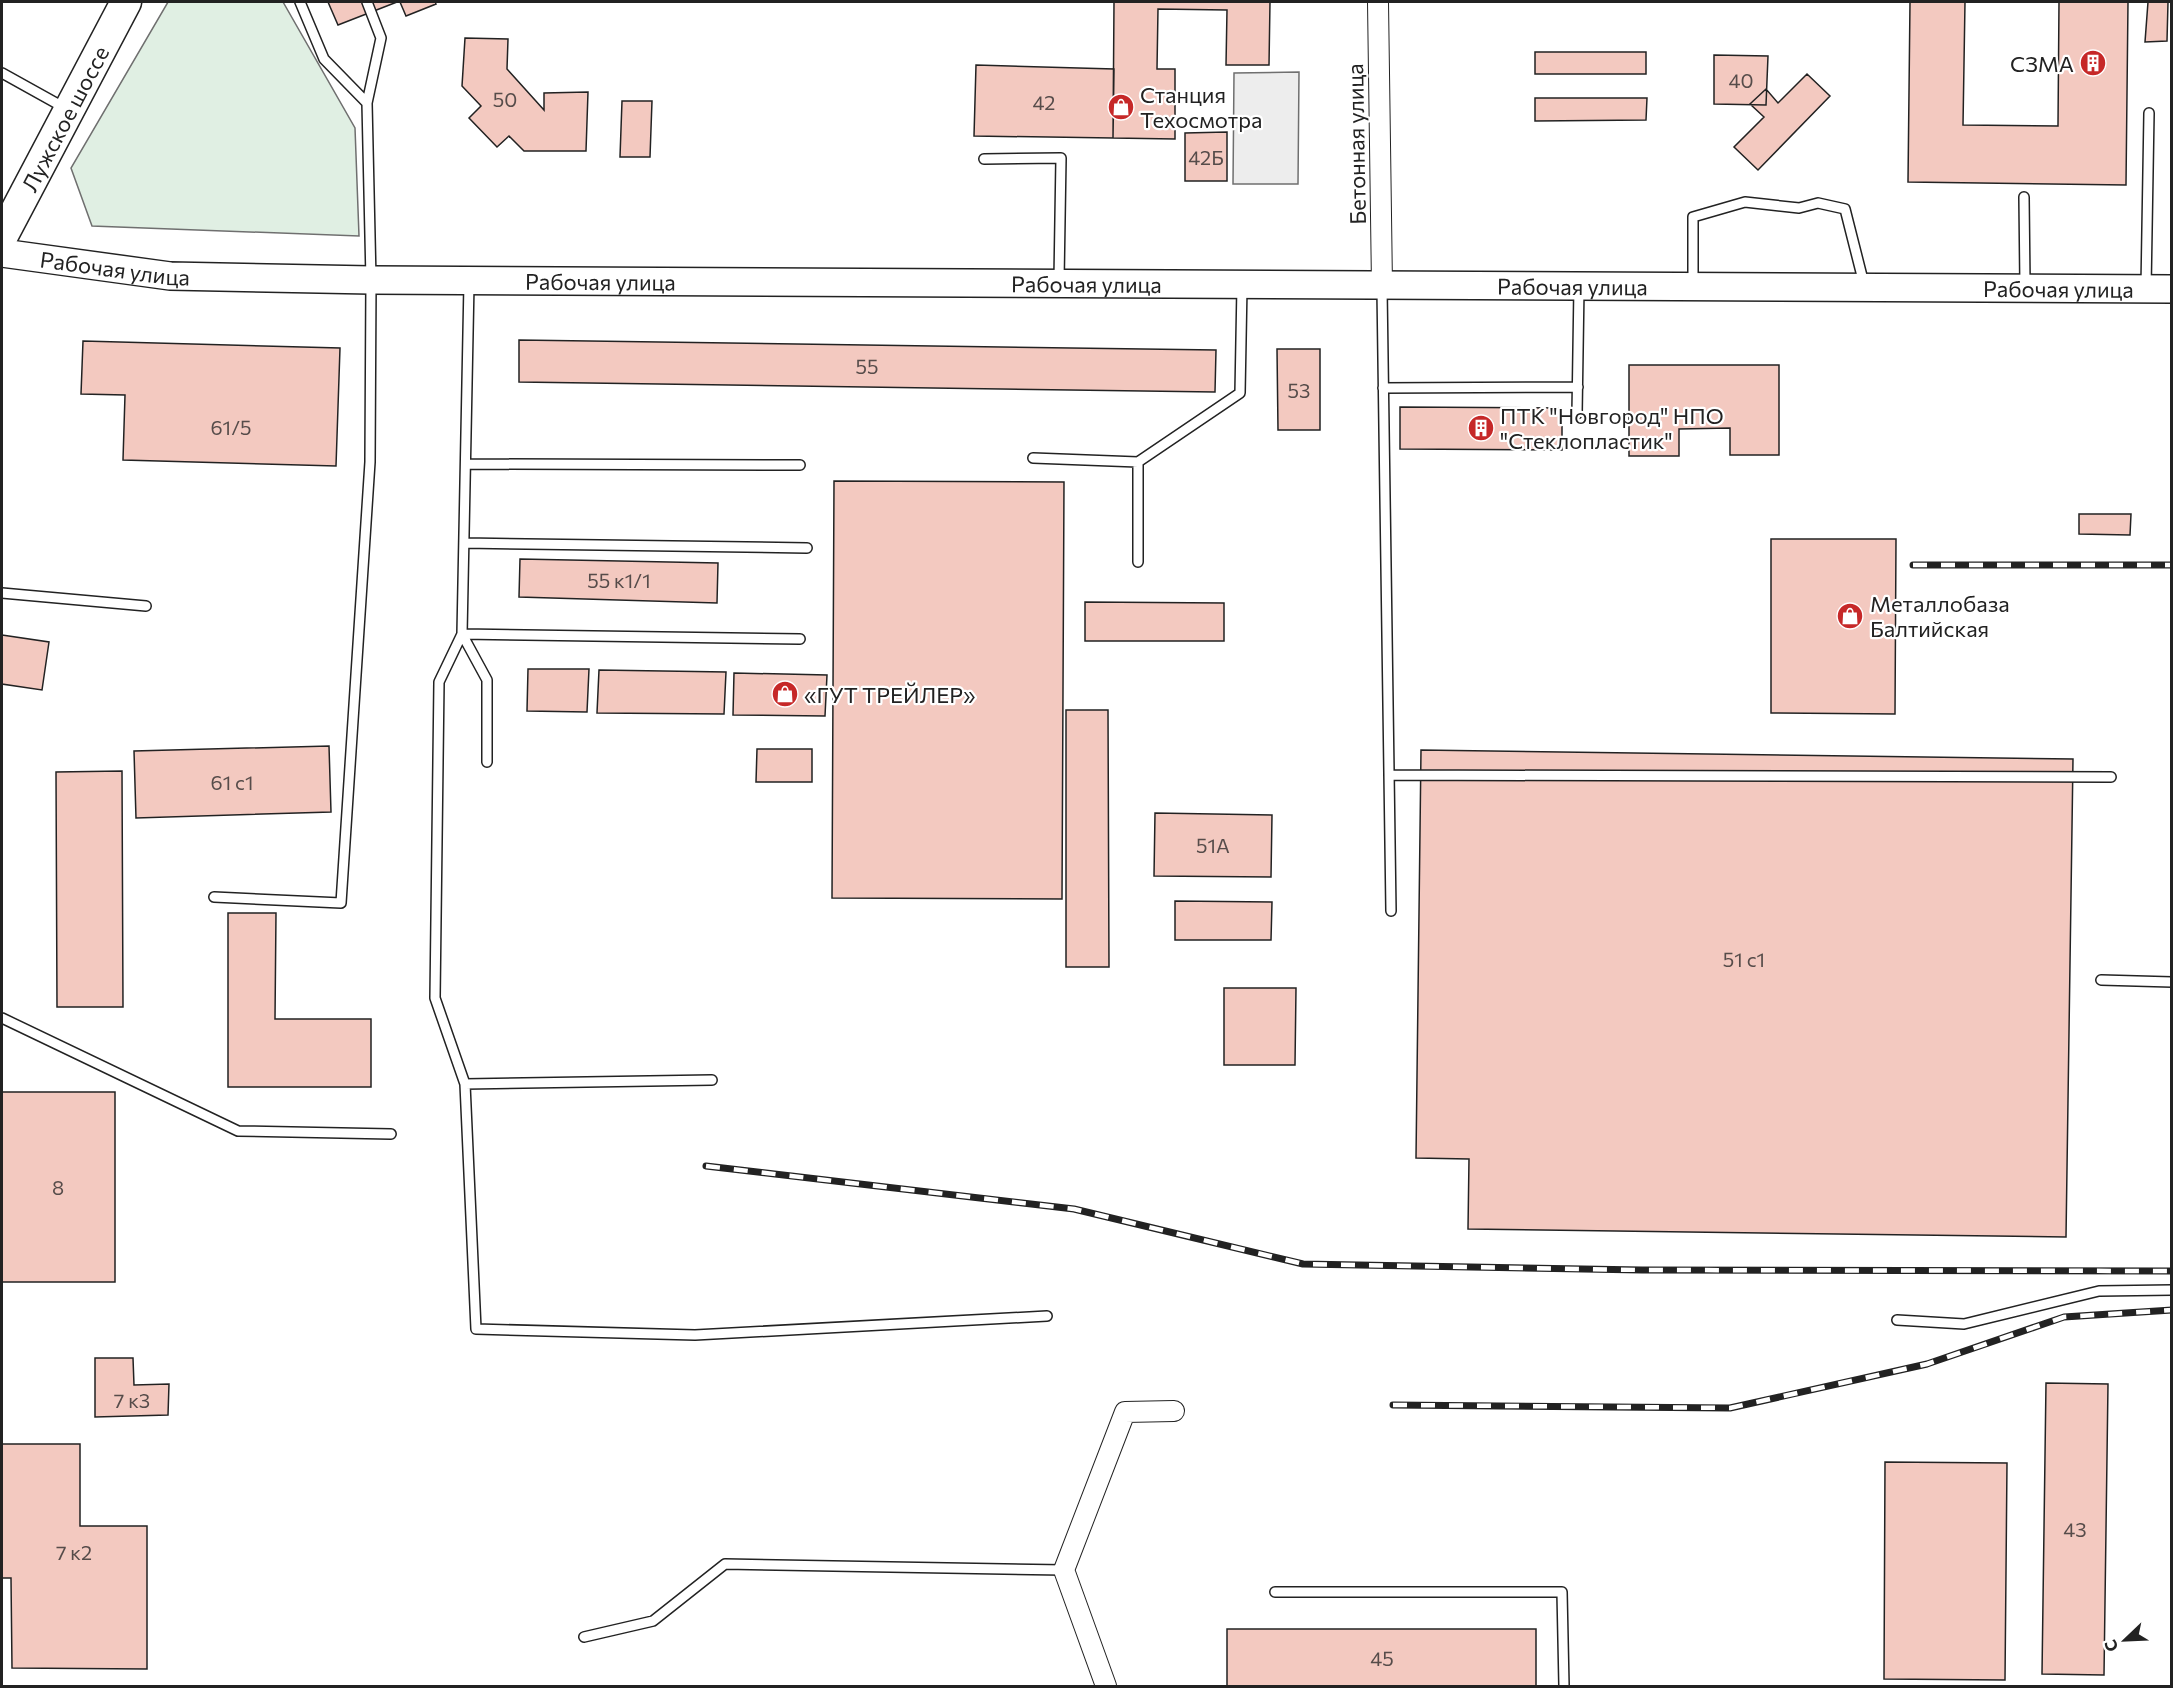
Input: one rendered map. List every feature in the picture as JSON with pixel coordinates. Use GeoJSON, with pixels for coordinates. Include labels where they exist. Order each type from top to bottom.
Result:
{"type":"FeatureCollection","features":[{"type":"Feature","properties":{"kind":"main road","name":"Лужское шоссе"},"geometry":{"type":"LineString","coordinates":[[2,237],[126,2]]}},
{"type":"Feature","properties":{"kind":"main road","name":"Рабочая улица"},"geometry":{"type":"LineString","coordinates":[[2,253],[160,276],[371,280],[2159,289]]}},
{"type":"Feature","properties":{"kind":"street","name":"Бетонная улица"},"geometry":{"type":"LineString","coordinates":[[1378,2],[1382,286]]}},
{"type":"Feature","properties":{"kind":"street"},"geometry":{"type":"LineString","coordinates":[[1106,1686],[1064,1570],[1125,1412],[1174,1411]]}},
{"type":"Feature","properties":{"kind":"lane"},"geometry":{"type":"LineString","coordinates":[[300,2],[324,58],[367,103]]}},
{"type":"Feature","properties":{"kind":"lane"},"geometry":{"type":"LineString","coordinates":[[214,897],[341,903],[370,462],[371,280],[367,103],[381,38],[367,2]]}},
{"type":"Feature","properties":{"kind":"lane"},"geometry":{"type":"LineString","coordinates":[[2,73],[69,110]]}},
{"type":"Feature","properties":{"kind":"lane"},"geometry":{"type":"LineString","coordinates":[[2150,113],[2159,289]]}},
{"type":"Feature","properties":{"kind":"lane"},"geometry":{"type":"LineString","coordinates":[[984,159],[1061,158],[1059,284]]}},
{"type":"Feature","properties":{"kind":"lane"},"geometry":{"type":"LineString","coordinates":[[2024,197],[2025,288]]}},
{"type":"Feature","properties":{"kind":"lane"},"geometry":{"type":"LineString","coordinates":[[1693,285],[1693,217],[1745,202],[1799,208],[1818,203],[1845,209],[1864,286]]}},
{"type":"Feature","properties":{"kind":"lane"},"geometry":{"type":"LineString","coordinates":[[469,281],[468,464],[462,634],[439,682],[435,998],[465,1084],[476,1329],[695,1335],[1047,1316]]}},
{"type":"Feature","properties":{"kind":"lane"},"geometry":{"type":"LineString","coordinates":[[1033,458],[1138,462],[1240,393],[1242,284]]}},
{"type":"Feature","properties":{"kind":"lane"},"geometry":{"type":"LineString","coordinates":[[1578,414],[1579,285]]}},
{"type":"Feature","properties":{"kind":"lane"},"geometry":{"type":"LineString","coordinates":[[1382,286],[1390,911]]}},
{"type":"Feature","properties":{"kind":"lane"},"geometry":{"type":"LineString","coordinates":[[1383,388],[1578,387]]}},
{"type":"Feature","properties":{"kind":"lane"},"geometry":{"type":"LineString","coordinates":[[1138,462],[1138,562]]}},
{"type":"Feature","properties":{"kind":"lane"},"geometry":{"type":"LineString","coordinates":[[468,464],[800,465]]}},
{"type":"Feature","properties":{"kind":"lane"},"geometry":{"type":"LineString","coordinates":[[464,543],[807,548]]}},
{"type":"Feature","properties":{"kind":"lane"},"geometry":{"type":"LineString","coordinates":[[2,593],[147,606]]}},
{"type":"Feature","properties":{"kind":"lane"},"geometry":{"type":"LineString","coordinates":[[462,634],[800,639]]}},
{"type":"Feature","properties":{"kind":"lane"},"geometry":{"type":"LineString","coordinates":[[462,634],[487,680],[487,762]]}},
{"type":"Feature","properties":{"kind":"lane"},"geometry":{"type":"LineString","coordinates":[[1389,775],[2110,777]]}},
{"type":"Feature","properties":{"kind":"lane"},"geometry":{"type":"LineString","coordinates":[[2101,980],[2172,982]]}},
{"type":"Feature","properties":{"kind":"lane"},"geometry":{"type":"LineString","coordinates":[[2,1018],[238,1131],[391,1134]]}},
{"type":"Feature","properties":{"kind":"lane"},"geometry":{"type":"LineString","coordinates":[[465,1084],[712,1080]]}},
{"type":"Feature","properties":{"kind":"lane"},"geometry":{"type":"LineString","coordinates":[[1897,1320],[1964,1324],[2099,1291],[2172,1290]]}},
{"type":"Feature","properties":{"kind":"lane"},"geometry":{"type":"LineString","coordinates":[[584,1637],[653,1621],[725,1564],[1064,1570]]}},
{"type":"Feature","properties":{"kind":"lane"},"geometry":{"type":"LineString","coordinates":[[1275,1592],[1562,1592],[1564,1686]]}},
{"type":"Feature","properties":{"kind":"green space"},"geometry":{"type":"Polygon","coordinates":[[[168,2],[283,2],[355,128],[359,236],[92,226],[71,168],[168,2]]]}},
{"type":"Feature","properties":{"kind":"shaded area"},"geometry":{"type":"Polygon","coordinates":[[[1299,72],[1298,184],[1233,184],[1234,73],[1299,72]]]}},
{"type":"Feature","properties":{"kind":"building"},"geometry":{"type":"Polygon","coordinates":[[[328,2],[397,2],[338,25],[328,2]]]}},
{"type":"Feature","properties":{"kind":"building"},"geometry":{"type":"Polygon","coordinates":[[[400,2],[435,2],[436,4],[406,16],[400,2]]]}},
{"type":"Feature","properties":{"kind":"building"},"geometry":{"type":"Polygon","coordinates":[[[1114,2],[1270,2],[1269,65],[1226,65],[1227,10],[1158,9],[1157,69],[1175,69],[1175,139],[1113,138],[1114,2]]]}},
{"type":"Feature","properties":{"kind":"building","name":"СЗМА"},"geometry":{"type":"Polygon","coordinates":[[[1910,2],[1965,2],[1963,125],[2058,126],[2059,2],[2128,2],[2126,185],[1908,182],[1910,2]]]}},
{"type":"Feature","properties":{"kind":"building"},"geometry":{"type":"Polygon","coordinates":[[[2148,2],[2168,2],[2167,41],[2145,42],[2148,2]]]}},
{"type":"Feature","properties":{"kind":"building"},"geometry":{"type":"Polygon","coordinates":[[[465,38],[508,39],[507,69],[544,110],[544,93],[588,92],[586,151],[524,151],[509,136],[497,147],[469,118],[481,106],[462,86],[465,38]]]}},
{"type":"Feature","properties":{"kind":"building"},"geometry":{"type":"Polygon","coordinates":[[[1535,52],[1646,52],[1646,74],[1535,74],[1535,52]]]}},
{"type":"Feature","properties":{"kind":"building"},"geometry":{"type":"Polygon","coordinates":[[[1714,55],[1768,56],[1766,105],[1714,104],[1714,55]]]}},
{"type":"Feature","properties":{"kind":"building"},"geometry":{"type":"Polygon","coordinates":[[[976,65],[1114,69],[1113,138],[974,136],[976,65]]]}},
{"type":"Feature","properties":{"kind":"building"},"geometry":{"type":"Polygon","coordinates":[[[1807,74],[1830,96],[1758,170],[1734,147],[1764,117],[1750,104],[1766,89],[1778,103],[1807,74]]]}},
{"type":"Feature","properties":{"kind":"building"},"geometry":{"type":"Polygon","coordinates":[[[1535,98],[1647,98],[1646,120],[1535,121],[1535,98]]]}},
{"type":"Feature","properties":{"kind":"building"},"geometry":{"type":"Polygon","coordinates":[[[622,101],[652,101],[650,157],[620,157],[622,101]]]}},
{"type":"Feature","properties":{"kind":"building"},"geometry":{"type":"Polygon","coordinates":[[[1227,132],[1227,181],[1185,181],[1185,133],[1227,132]]]}},
{"type":"Feature","properties":{"kind":"building"},"geometry":{"type":"Polygon","coordinates":[[[519,340],[1216,350],[1215,392],[519,382],[519,340]]]}},
{"type":"Feature","properties":{"kind":"building"},"geometry":{"type":"Polygon","coordinates":[[[83,341],[340,348],[336,466],[123,460],[125,395],[81,394],[83,341]]]}},
{"type":"Feature","properties":{"kind":"building"},"geometry":{"type":"Polygon","coordinates":[[[1277,349],[1320,349],[1320,430],[1278,430],[1277,349]]]}},
{"type":"Feature","properties":{"kind":"building"},"geometry":{"type":"Polygon","coordinates":[[[1629,365],[1779,365],[1779,455],[1730,455],[1730,428],[1679,429],[1679,456],[1629,456],[1629,365]]]}},
{"type":"Feature","properties":{"kind":"building","name":"ПТК \"Новгород\" НПО \"Стеклопластик\""},"geometry":{"type":"Polygon","coordinates":[[[1400,407],[1562,408],[1562,450],[1400,449],[1400,407]]]}},
{"type":"Feature","properties":{"kind":"building"},"geometry":{"type":"Polygon","coordinates":[[[834,481],[1064,482],[1062,899],[832,898],[834,481]]]}},
{"type":"Feature","properties":{"kind":"building"},"geometry":{"type":"Polygon","coordinates":[[[2079,514],[2131,514],[2130,535],[2079,534],[2079,514]]]}},
{"type":"Feature","properties":{"kind":"building"},"geometry":{"type":"Polygon","coordinates":[[[1771,539],[1896,539],[1895,714],[1771,713],[1771,539]]]}},
{"type":"Feature","properties":{"kind":"building"},"geometry":{"type":"Polygon","coordinates":[[[520,559],[718,563],[717,603],[519,597],[520,559]]]}},
{"type":"Feature","properties":{"kind":"building"},"geometry":{"type":"Polygon","coordinates":[[[1085,602],[1224,603],[1224,641],[1085,641],[1085,602]]]}},
{"type":"Feature","properties":{"kind":"building"},"geometry":{"type":"Polygon","coordinates":[[[2,635],[49,642],[42,690],[2,684],[2,635]]]}},
{"type":"Feature","properties":{"kind":"building"},"geometry":{"type":"Polygon","coordinates":[[[528,669],[589,669],[587,712],[527,711],[528,669]]]}},
{"type":"Feature","properties":{"kind":"building"},"geometry":{"type":"Polygon","coordinates":[[[599,670],[726,672],[724,714],[597,713],[599,670]]]}},
{"type":"Feature","properties":{"kind":"building"},"geometry":{"type":"Polygon","coordinates":[[[734,673],[827,675],[825,716],[733,715],[734,673]]]}},
{"type":"Feature","properties":{"kind":"building"},"geometry":{"type":"Polygon","coordinates":[[[1066,710],[1108,710],[1109,967],[1066,967],[1066,710]]]}},
{"type":"Feature","properties":{"kind":"building"},"geometry":{"type":"Polygon","coordinates":[[[329,746],[331,812],[136,818],[134,751],[329,746]]]}},
{"type":"Feature","properties":{"kind":"building"},"geometry":{"type":"Polygon","coordinates":[[[757,749],[812,749],[812,782],[756,782],[757,749]]]}},
{"type":"Feature","properties":{"kind":"building"},"geometry":{"type":"Polygon","coordinates":[[[1421,750],[2073,759],[2066,1237],[1468,1229],[1469,1159],[1416,1158],[1421,750]]]}},
{"type":"Feature","properties":{"kind":"building"},"geometry":{"type":"Polygon","coordinates":[[[122,771],[123,1007],[57,1007],[56,772],[122,771]]]}},
{"type":"Feature","properties":{"kind":"building"},"geometry":{"type":"Polygon","coordinates":[[[1155,813],[1272,815],[1271,877],[1154,876],[1155,813]]]}},
{"type":"Feature","properties":{"kind":"building"},"geometry":{"type":"Polygon","coordinates":[[[1175,901],[1272,902],[1271,940],[1175,940],[1175,901]]]}},
{"type":"Feature","properties":{"kind":"building"},"geometry":{"type":"Polygon","coordinates":[[[228,913],[276,913],[275,1019],[371,1019],[371,1087],[228,1087],[228,913]]]}},
{"type":"Feature","properties":{"kind":"building"},"geometry":{"type":"Polygon","coordinates":[[[1224,988],[1296,988],[1295,1065],[1224,1065],[1224,988]]]}},
{"type":"Feature","properties":{"kind":"building"},"geometry":{"type":"Polygon","coordinates":[[[2,1092],[115,1092],[115,1282],[2,1282],[2,1092]]]}},
{"type":"Feature","properties":{"kind":"building"},"geometry":{"type":"Polygon","coordinates":[[[95,1358],[133,1358],[134,1385],[169,1384],[168,1415],[95,1417],[95,1358]]]}},
{"type":"Feature","properties":{"kind":"building"},"geometry":{"type":"Polygon","coordinates":[[[2046,1383],[2108,1384],[2104,1675],[2042,1674],[2046,1383]]]}},
{"type":"Feature","properties":{"kind":"building"},"geometry":{"type":"Polygon","coordinates":[[[2,1444],[80,1444],[80,1526],[147,1526],[147,1669],[12,1668],[11,1578],[2,1578],[2,1444]]]}},
{"type":"Feature","properties":{"kind":"building"},"geometry":{"type":"Polygon","coordinates":[[[1885,1462],[2007,1463],[2005,1680],[1884,1679],[1885,1462]]]}},
{"type":"Feature","properties":{"kind":"building"},"geometry":{"type":"Polygon","coordinates":[[[1227,1629],[1536,1629],[1536,1686],[1227,1686],[1227,1629]]]}},
{"type":"Feature","properties":{"kind":"railway"},"geometry":{"type":"LineString","coordinates":[[1913,565],[2172,565]]}},
{"type":"Feature","properties":{"kind":"railway"},"geometry":{"type":"LineString","coordinates":[[706,1166],[1074,1209],[1303,1264],[1642,1270],[2172,1271]]}},
{"type":"Feature","properties":{"kind":"railway"},"geometry":{"type":"LineString","coordinates":[[1393,1405],[1730,1408],[1927,1364],[2064,1317],[2172,1310]]}},
{"type":"Feature","properties":{"kind":"place","name":"СЗМА"},"geometry":{"type":"Point","coordinates":[2093,63]}},
{"type":"Feature","properties":{"kind":"place","name":"Станция Техосмотра"},"geometry":{"type":"Point","coordinates":[1121,107]}},
{"type":"Feature","properties":{"kind":"place","name":"ПТК \"Новгород\" НПО \"Стеклопластик\""},"geometry":{"type":"Point","coordinates":[1481,428]}},
{"type":"Feature","properties":{"kind":"place","name":"Металлобаза Балтийская"},"geometry":{"type":"Point","coordinates":[1850,616]}},
{"type":"Feature","properties":{"kind":"place","name":"«ГУТ ТРЕЙЛЕР»"},"geometry":{"type":"Point","coordinates":[785,694]}}]}
